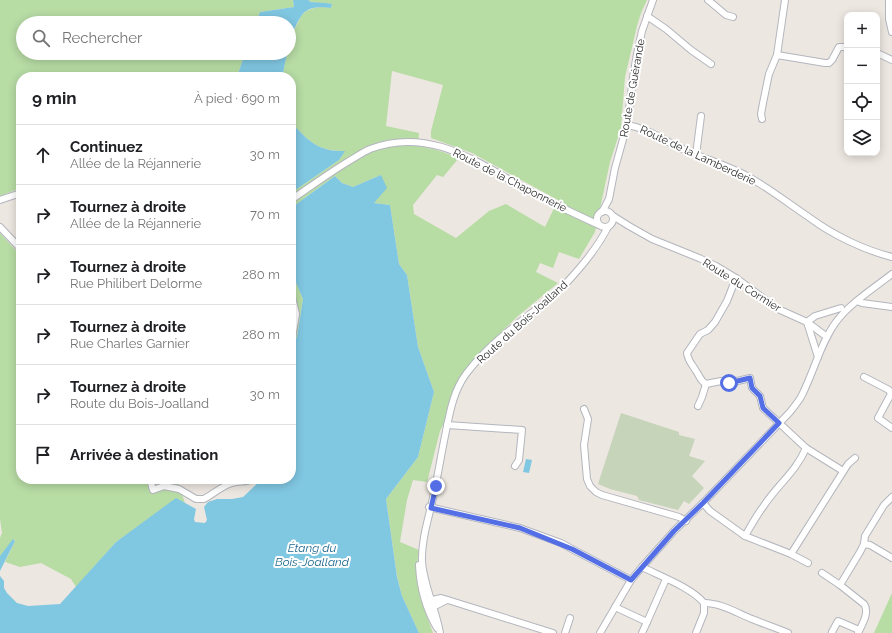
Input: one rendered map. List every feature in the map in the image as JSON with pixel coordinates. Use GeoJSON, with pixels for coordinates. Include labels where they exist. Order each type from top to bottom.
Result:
{"type":"FeatureCollection","features":[{"type":"Feature","properties":{"kind":"street","name":"Route de Guérande"},"geometry":{"type":"LineString","coordinates":[[612,215],[609,199],[615,168],[628,125],[639,43],[653,0]]}},
{"type":"Feature","properties":{"kind":"street"},"geometry":{"type":"LineString","coordinates":[[708,0],[726,15],[733,17]]}},
{"type":"Feature","properties":{"kind":"street"},"geometry":{"type":"LineString","coordinates":[[762,119],[761,114],[769,74],[777,55],[785,0]]}},
{"type":"Feature","properties":{"kind":"street"},"geometry":{"type":"LineString","coordinates":[[889,0],[889,19],[892,32]]}},
{"type":"Feature","properties":{"kind":"street"},"geometry":{"type":"LineString","coordinates":[[647,16],[711,64]]}},
{"type":"Feature","properties":{"kind":"street"},"geometry":{"type":"LineString","coordinates":[[777,55],[829,63],[839,46],[844,47]]}},
{"type":"Feature","properties":{"kind":"street"},"geometry":{"type":"LineString","coordinates":[[880,54],[892,60]]}},
{"type":"Feature","properties":{"kind":"street"},"geometry":{"type":"LineString","coordinates":[[696,155],[701,116]]}},
{"type":"Feature","properties":{"kind":"street","name":"Route de la Lamberderie"},"geometry":{"type":"LineString","coordinates":[[628,125],[645,130],[682,149],[747,176],[838,235],[878,253],[892,257]]}},
{"type":"Feature","properties":{"kind":"street","name":"Route de la Chaponnerie"},"geometry":{"type":"LineString","coordinates":[[296,197],[343,164],[369,149],[400,142],[413,142],[442,147],[467,157],[530,192],[599,225]]}},
{"type":"Feature","properties":{"kind":"street"},"geometry":{"type":"LineString","coordinates":[[0,200],[16,195]]}},
{"type":"Feature","properties":{"kind":"street","name":"Route de Guérande"},"geometry":{"type":"LineString","coordinates":[[600,213],[609,199]]}},
{"type":"Feature","properties":{"kind":"street"},"geometry":{"type":"LineString","coordinates":[[582,217],[595,216],[608,211],[612,215],[614,221],[609,226]]}},
{"type":"Feature","properties":{"kind":"street"},"geometry":{"type":"LineString","coordinates":[[600,213],[597,220],[599,225],[605,228],[620,225],[629,226]]}},
{"type":"Feature","properties":{"kind":"street","name":"Route du Cormier"},"geometry":{"type":"LineString","coordinates":[[612,215],[652,239],[716,266],[736,278],[778,308],[807,322],[827,336]]}},
{"type":"Feature","properties":{"kind":"street","name":"Route du Bois-Joalland"},"geometry":{"type":"LineString","coordinates":[[597,245],[600,233],[599,225]]}},
{"type":"Feature","properties":{"kind":"street","name":"Route du Bois-Joalland"},"geometry":{"type":"LineString","coordinates":[[440,633],[433,620],[429,602],[419,577],[419,561],[424,520],[429,508],[451,407],[456,391],[466,374],[489,349],[557,293],[579,269],[609,226]]}},
{"type":"Feature","properties":{"kind":"street"},"geometry":{"type":"LineString","coordinates":[[0,227],[16,243]]}},
{"type":"Feature","properties":{"kind":"street"},"geometry":{"type":"LineString","coordinates":[[600,633],[631,580],[642,567],[674,531],[686,521],[790,412],[801,398],[827,336],[836,322],[857,301],[892,274]]}},
{"type":"Feature","properties":{"kind":"street"},"geometry":{"type":"LineString","coordinates":[[736,278],[727,301],[718,317],[708,330],[700,334],[687,353],[690,362],[697,371],[701,381],[706,384],[721,381],[729,383],[750,378],[752,388],[760,396],[763,408],[806,448],[843,471]]}},
{"type":"Feature","properties":{"kind":"street"},"geometry":{"type":"LineString","coordinates":[[857,301],[892,307]]}},
{"type":"Feature","properties":{"kind":"street"},"geometry":{"type":"LineString","coordinates":[[818,357],[807,322],[815,316],[841,308]]}},
{"type":"Feature","properties":{"kind":"street"},"geometry":{"type":"LineString","coordinates":[[864,377],[889,390],[891,394],[878,418],[892,428]]}},
{"type":"Feature","properties":{"kind":"street"},"geometry":{"type":"LineString","coordinates":[[698,406],[706,384]]}},
{"type":"Feature","properties":{"kind":"street"},"geometry":{"type":"LineString","coordinates":[[584,409],[588,419],[584,445],[587,479],[590,486],[602,495],[679,517],[686,521]]}},
{"type":"Feature","properties":{"kind":"street"},"geometry":{"type":"LineString","coordinates":[[447,425],[522,430],[519,460],[515,466]]}},
{"type":"Feature","properties":{"kind":"street","name":"Route du Bois-Joalland"},"geometry":{"type":"LineString","coordinates":[[429,508],[431,490],[443,448]]}},
{"type":"Feature","properties":{"kind":"street"},"geometry":{"type":"LineString","coordinates":[[746,536],[762,507],[793,471],[802,458],[806,448]]}},
{"type":"Feature","properties":{"kind":"street"},"geometry":{"type":"LineString","coordinates":[[791,554],[843,471],[855,458]]}},
{"type":"Feature","properties":{"kind":"street"},"geometry":{"type":"LineString","coordinates":[[151,484],[153,490],[164,486],[179,489],[200,499],[204,499],[230,484]]}},
{"type":"Feature","properties":{"kind":"street"},"geometry":{"type":"LineString","coordinates":[[840,585],[864,544],[866,536],[884,505],[891,500]]}},
{"type":"Feature","properties":{"kind":"street"},"geometry":{"type":"LineString","coordinates":[[703,503],[710,511],[746,536],[791,554],[808,563]]}},
{"type":"Feature","properties":{"kind":"street"},"geometry":{"type":"LineString","coordinates":[[429,508],[520,528],[572,549],[631,580]]}},
{"type":"Feature","properties":{"kind":"street"},"geometry":{"type":"LineString","coordinates":[[864,544],[870,545],[892,558]]}},
{"type":"Feature","properties":{"kind":"street"},"geometry":{"type":"LineString","coordinates":[[642,567],[681,586],[704,603],[712,603],[788,633]]}},
{"type":"Feature","properties":{"kind":"street"},"geometry":{"type":"LineString","coordinates":[[822,573],[840,585],[867,608],[867,612],[859,631],[838,621],[832,632]]}},
{"type":"Feature","properties":{"kind":"street"},"geometry":{"type":"LineString","coordinates":[[642,633],[666,579]]}},
{"type":"Feature","properties":{"kind":"street"},"geometry":{"type":"LineString","coordinates":[[424,589],[444,599],[554,633]]}},
{"type":"Feature","properties":{"kind":"street"},"geometry":{"type":"LineString","coordinates":[[444,599],[433,607],[430,606],[429,602],[444,599]]}},
{"type":"Feature","properties":{"kind":"street"},"geometry":{"type":"LineString","coordinates":[[696,633],[704,613],[704,603]]}},
{"type":"Feature","properties":{"kind":"street","name":"Route du Bois-Joalland"},"geometry":{"type":"LineString","coordinates":[[433,607],[440,633]]}},
{"type":"Feature","properties":{"kind":"street"},"geometry":{"type":"LineString","coordinates":[[615,607],[647,622]]}},
{"type":"Feature","properties":{"kind":"street"},"geometry":{"type":"LineString","coordinates":[[565,633],[570,618]]}},
{"type":"Feature","properties":{"kind":"green space"},"geometry":{"type":"Polygon","coordinates":[[[0,0],[293,0],[294,7],[260,12],[259,16],[16,16],[16,60],[243,60],[239,72],[16,72],[16,190],[0,196],[0,0]]]}},
{"type":"Feature","properties":{"kind":"green space"},"geometry":{"type":"Polygon","coordinates":[[[308,0],[647,0],[637,26],[625,77],[621,128],[610,162],[595,232],[579,259],[559,252],[553,268],[540,263],[536,272],[558,283],[518,316],[466,369],[459,379],[448,419],[445,421],[440,431],[427,482],[413,480],[407,500],[400,542],[419,550],[416,572],[420,597],[433,633],[419,633],[402,596],[397,576],[386,499],[418,457],[434,392],[418,347],[407,275],[399,264],[390,205],[374,203],[381,175],[353,187],[342,183],[335,176],[296,204],[296,190],[339,160],[344,152],[328,150],[316,145],[296,127],[296,72],[283,72],[285,60],[296,60],[296,26],[301,16],[306,11],[314,8],[331,8],[332,4],[308,0]],[[392,71],[386,126],[419,133],[418,146],[444,152],[458,159],[443,177],[437,175],[413,205],[414,214],[456,238],[489,211],[506,204],[545,227],[558,200],[472,153],[431,138],[431,131],[443,85],[392,71]]]}},
{"type":"Feature","properties":{"kind":"green space"},"geometry":{"type":"Polygon","coordinates":[[[0,233],[16,251],[16,484],[179,484],[185,503],[176,499],[116,542],[76,587],[71,579],[41,563],[20,567],[5,562],[15,541],[14,539],[0,556],[0,538],[2,533],[0,519],[0,233]]]}},
{"type":"Feature","properties":{"kind":"green space"},"geometry":{"type":"Polygon","coordinates":[[[296,283],[303,299],[296,339],[296,283]]]}},
{"type":"Feature","properties":{"kind":"green space"},"geometry":{"type":"Polygon","coordinates":[[[621,413],[679,432],[679,435],[695,439],[689,456],[705,461],[692,476],[704,488],[689,504],[684,501],[678,510],[639,500],[637,496],[610,489],[598,484],[621,413]]]}},
{"type":"Feature","properties":{"kind":"green space"},"geometry":{"type":"Polygon","coordinates":[[[892,593],[892,633],[874,633],[892,593]]]}},
{"type":"Feature","properties":{"kind":"water"},"geometry":{"type":"Polygon","coordinates":[[[293,0],[308,0],[311,2],[332,4],[331,8],[321,7],[307,10],[299,19],[296,26],[296,16],[259,16],[260,12],[294,7],[293,0]]]}},
{"type":"Feature","properties":{"kind":"water"},"geometry":{"type":"Polygon","coordinates":[[[243,60],[285,60],[283,72],[239,72],[243,60]]]}},
{"type":"Feature","properties":{"kind":"water"},"geometry":{"type":"Polygon","coordinates":[[[296,127],[316,145],[331,150],[345,151],[339,160],[296,190],[296,127]]]}},
{"type":"Feature","properties":{"kind":"water","name":"Étang du Bois-Joalland"},"geometry":{"type":"Polygon","coordinates":[[[381,175],[387,188],[374,203],[390,205],[399,264],[407,275],[418,347],[434,392],[418,457],[386,499],[397,577],[402,596],[419,633],[0,633],[0,576],[4,581],[4,588],[7,593],[17,603],[28,606],[60,604],[116,542],[176,498],[196,509],[194,519],[195,522],[205,523],[207,520],[204,507],[208,502],[217,499],[243,497],[257,484],[296,484],[296,339],[303,299],[296,283],[296,204],[335,176],[342,183],[353,187],[381,175]]]}},
{"type":"Feature","properties":{"kind":"water"},"geometry":{"type":"Polygon","coordinates":[[[526,459],[532,460],[529,473],[523,472],[526,459]]]}},
{"type":"Feature","properties":{"kind":"water"},"geometry":{"type":"Polygon","coordinates":[[[13,539],[15,541],[0,571],[0,556],[13,539]]]}},
{"type":"Feature","properties":{"kind":"route"},"geometry":{"type":"LineString","coordinates":[[436,486],[431,508],[520,528],[561,543],[631,580],[674,531],[703,503],[779,423],[763,408],[760,396],[752,388],[750,378],[729,383]]}}]}
